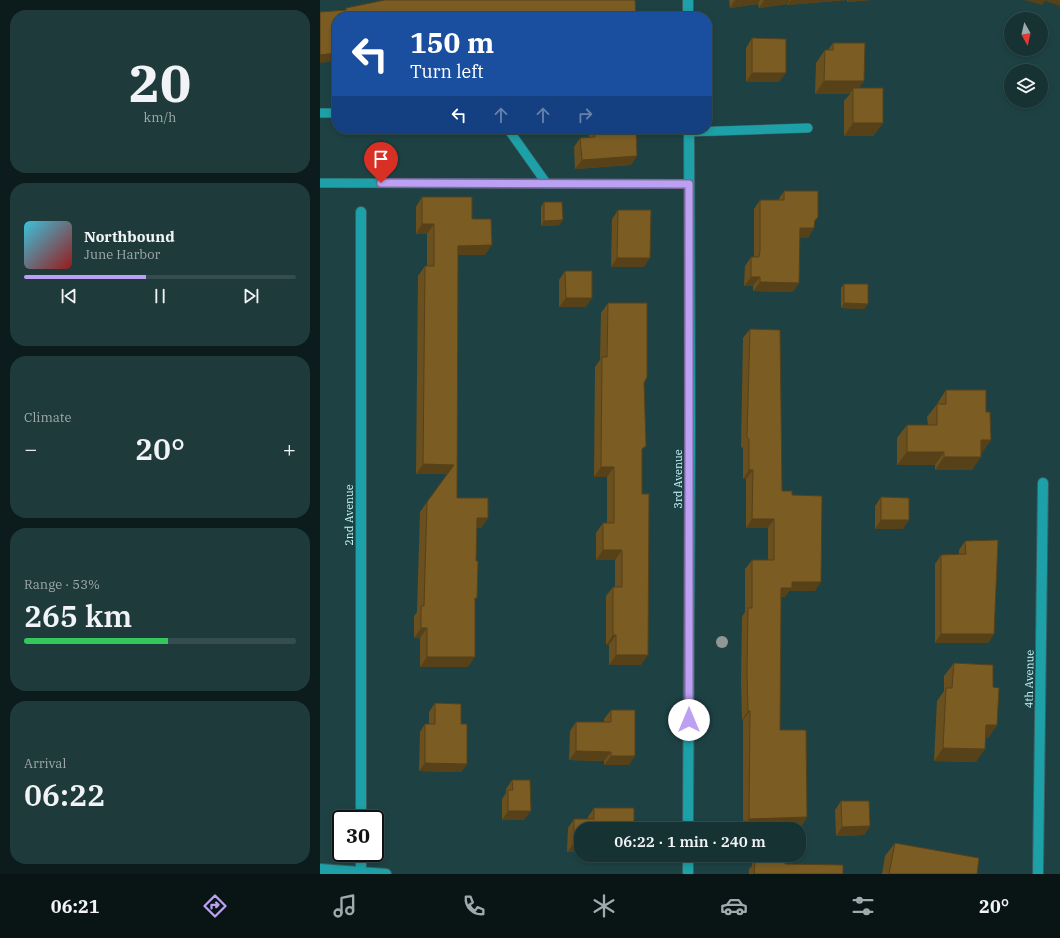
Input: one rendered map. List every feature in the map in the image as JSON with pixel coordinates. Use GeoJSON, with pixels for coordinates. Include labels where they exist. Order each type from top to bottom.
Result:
{"type":"FeatureCollection","features":[{"type":"Feature","properties":{"kind":"street"},"geometry":{"type":"LineString","coordinates":[[688,0],[688,12]]}},
{"type":"Feature","properties":{"kind":"street","name":"3rd Avenue"},"geometry":{"type":"LineString","coordinates":[[688,822],[689,134]]}},
{"type":"Feature","properties":{"kind":"street","name":"2nd Avenue"},"geometry":{"type":"LineString","coordinates":[[361,212],[361,810]]}},
{"type":"Feature","properties":{"kind":"street","name":"4th Avenue"},"geometry":{"type":"LineString","coordinates":[[1038,874],[1044,483]]}},
{"type":"Feature","properties":{"kind":"street"},"geometry":{"type":"LineString","coordinates":[[361,862],[361,873]]}},
{"type":"Feature","properties":{"kind":"street"},"geometry":{"type":"LineString","coordinates":[[688,862],[688,874]]}},
{"type":"Feature","properties":{"kind":"street"},"geometry":{"type":"LineString","coordinates":[[320,868],[361,873],[386,874]]}},
{"type":"Feature","properties":{"kind":"lane"},"geometry":{"type":"LineString","coordinates":[[320,113],[332,113]]}},
{"type":"Feature","properties":{"kind":"lane"},"geometry":{"type":"LineString","coordinates":[[712,130],[808,128]]}},
{"type":"Feature","properties":{"kind":"lane"},"geometry":{"type":"LineString","coordinates":[[512,134],[548,184]]}},
{"type":"Feature","properties":{"kind":"lane"},"geometry":{"type":"LineString","coordinates":[[320,183],[689,184]]}},
{"type":"Feature","properties":{"kind":"building"},"geometry":{"type":"Polygon","coordinates":[[[385,0],[635,0],[636,12],[332,12],[332,54],[320,55],[320,12],[346,10],[346,8],[385,0]]]}},
{"type":"Feature","properties":{"kind":"building"},"geometry":{"type":"Polygon","coordinates":[[[752,38],[786,39],[786,73],[752,73],[752,38]]]}},
{"type":"Feature","properties":{"kind":"building"},"geometry":{"type":"Polygon","coordinates":[[[833,43],[865,43],[864,81],[824,81],[825,50],[833,50],[833,43]]]}},
{"type":"Feature","properties":{"kind":"building"},"geometry":{"type":"Polygon","coordinates":[[[853,88],[883,88],[883,123],[853,123],[853,88]]]}},
{"type":"Feature","properties":{"kind":"building"},"geometry":{"type":"Polygon","coordinates":[[[595,134],[636,134],[637,156],[582,160],[580,138],[595,137],[595,134]]]}},
{"type":"Feature","properties":{"kind":"building"},"geometry":{"type":"Polygon","coordinates":[[[784,191],[818,191],[818,217],[815,220],[814,228],[800,228],[799,283],[760,282],[760,277],[751,277],[751,257],[759,257],[760,251],[760,200],[784,200],[784,191]]]}},
{"type":"Feature","properties":{"kind":"building"},"geometry":{"type":"Polygon","coordinates":[[[422,197],[472,197],[472,219],[491,219],[492,245],[458,246],[457,498],[488,498],[488,518],[477,518],[476,561],[478,561],[477,598],[475,598],[475,657],[427,657],[427,628],[421,628],[421,606],[424,606],[427,502],[454,465],[423,464],[425,266],[434,266],[434,224],[422,224],[422,197]]]}},
{"type":"Feature","properties":{"kind":"building"},"geometry":{"type":"Polygon","coordinates":[[[544,202],[562,202],[563,220],[544,221],[544,202]]]}},
{"type":"Feature","properties":{"kind":"building"},"geometry":{"type":"Polygon","coordinates":[[[618,210],[651,210],[650,258],[617,258],[618,210]]]}},
{"type":"Feature","properties":{"kind":"building"},"geometry":{"type":"Polygon","coordinates":[[[565,271],[592,271],[592,298],[566,298],[565,271]]]}},
{"type":"Feature","properties":{"kind":"building"},"geometry":{"type":"Polygon","coordinates":[[[844,284],[868,284],[868,304],[844,303],[844,284]]]}},
{"type":"Feature","properties":{"kind":"building"},"geometry":{"type":"Polygon","coordinates":[[[608,303],[647,303],[647,377],[644,383],[646,446],[642,449],[642,494],[649,494],[648,655],[616,655],[616,635],[613,635],[613,587],[622,587],[622,550],[603,550],[603,523],[614,523],[614,467],[601,467],[602,357],[607,357],[608,303]]]}},
{"type":"Feature","properties":{"kind":"building"},"geometry":{"type":"Polygon","coordinates":[[[750,329],[780,330],[782,491],[792,491],[792,495],[822,496],[821,582],[792,582],[792,588],[781,588],[780,730],[806,730],[807,817],[749,819],[750,711],[748,711],[747,673],[748,608],[752,608],[752,560],[774,560],[774,519],[752,519],[753,470],[749,470],[749,439],[747,437],[750,329]]]}},
{"type":"Feature","properties":{"kind":"building"},"geometry":{"type":"Polygon","coordinates":[[[946,390],[986,390],[986,412],[990,412],[991,440],[981,440],[981,457],[944,457],[944,452],[907,452],[907,425],[937,425],[937,404],[946,404],[946,390]]]}},
{"type":"Feature","properties":{"kind":"building"},"geometry":{"type":"Polygon","coordinates":[[[881,497],[909,498],[909,520],[881,520],[881,497]]]}},
{"type":"Feature","properties":{"kind":"building"},"geometry":{"type":"Polygon","coordinates":[[[998,540],[994,634],[941,634],[941,555],[966,554],[965,541],[998,540]]]}},
{"type":"Feature","properties":{"kind":"building"},"geometry":{"type":"Polygon","coordinates":[[[954,663],[993,665],[993,687],[999,688],[997,725],[986,725],[985,749],[943,748],[946,688],[952,688],[954,663]]]}},
{"type":"Feature","properties":{"kind":"building"},"geometry":{"type":"Polygon","coordinates":[[[435,703],[461,704],[461,724],[467,724],[467,764],[425,763],[425,724],[435,724],[435,703]]]}},
{"type":"Feature","properties":{"kind":"building"},"geometry":{"type":"Polygon","coordinates":[[[611,710],[635,710],[635,756],[611,756],[611,752],[576,751],[576,722],[611,722],[611,710]]]}},
{"type":"Feature","properties":{"kind":"building"},"geometry":{"type":"Polygon","coordinates":[[[512,780],[530,780],[531,811],[508,811],[508,790],[513,790],[512,780]]]}},
{"type":"Feature","properties":{"kind":"building"},"geometry":{"type":"Polygon","coordinates":[[[841,801],[869,801],[870,826],[842,827],[841,801]]]}},
{"type":"Feature","properties":{"kind":"building"},"geometry":{"type":"Polygon","coordinates":[[[594,808],[634,808],[634,822],[574,822],[574,819],[594,819],[594,808]]]}},
{"type":"Feature","properties":{"kind":"building"},"geometry":{"type":"Polygon","coordinates":[[[895,843],[979,858],[977,874],[889,874],[895,843]]]}},
{"type":"Feature","properties":{"kind":"building"},"geometry":{"type":"Polygon","coordinates":[[[755,862],[843,865],[843,874],[754,874],[755,862]]]}},
{"type":"Feature","properties":{"kind":"route"},"geometry":{"type":"LineString","coordinates":[[381,183],[689,184],[689,720]]}}]}
